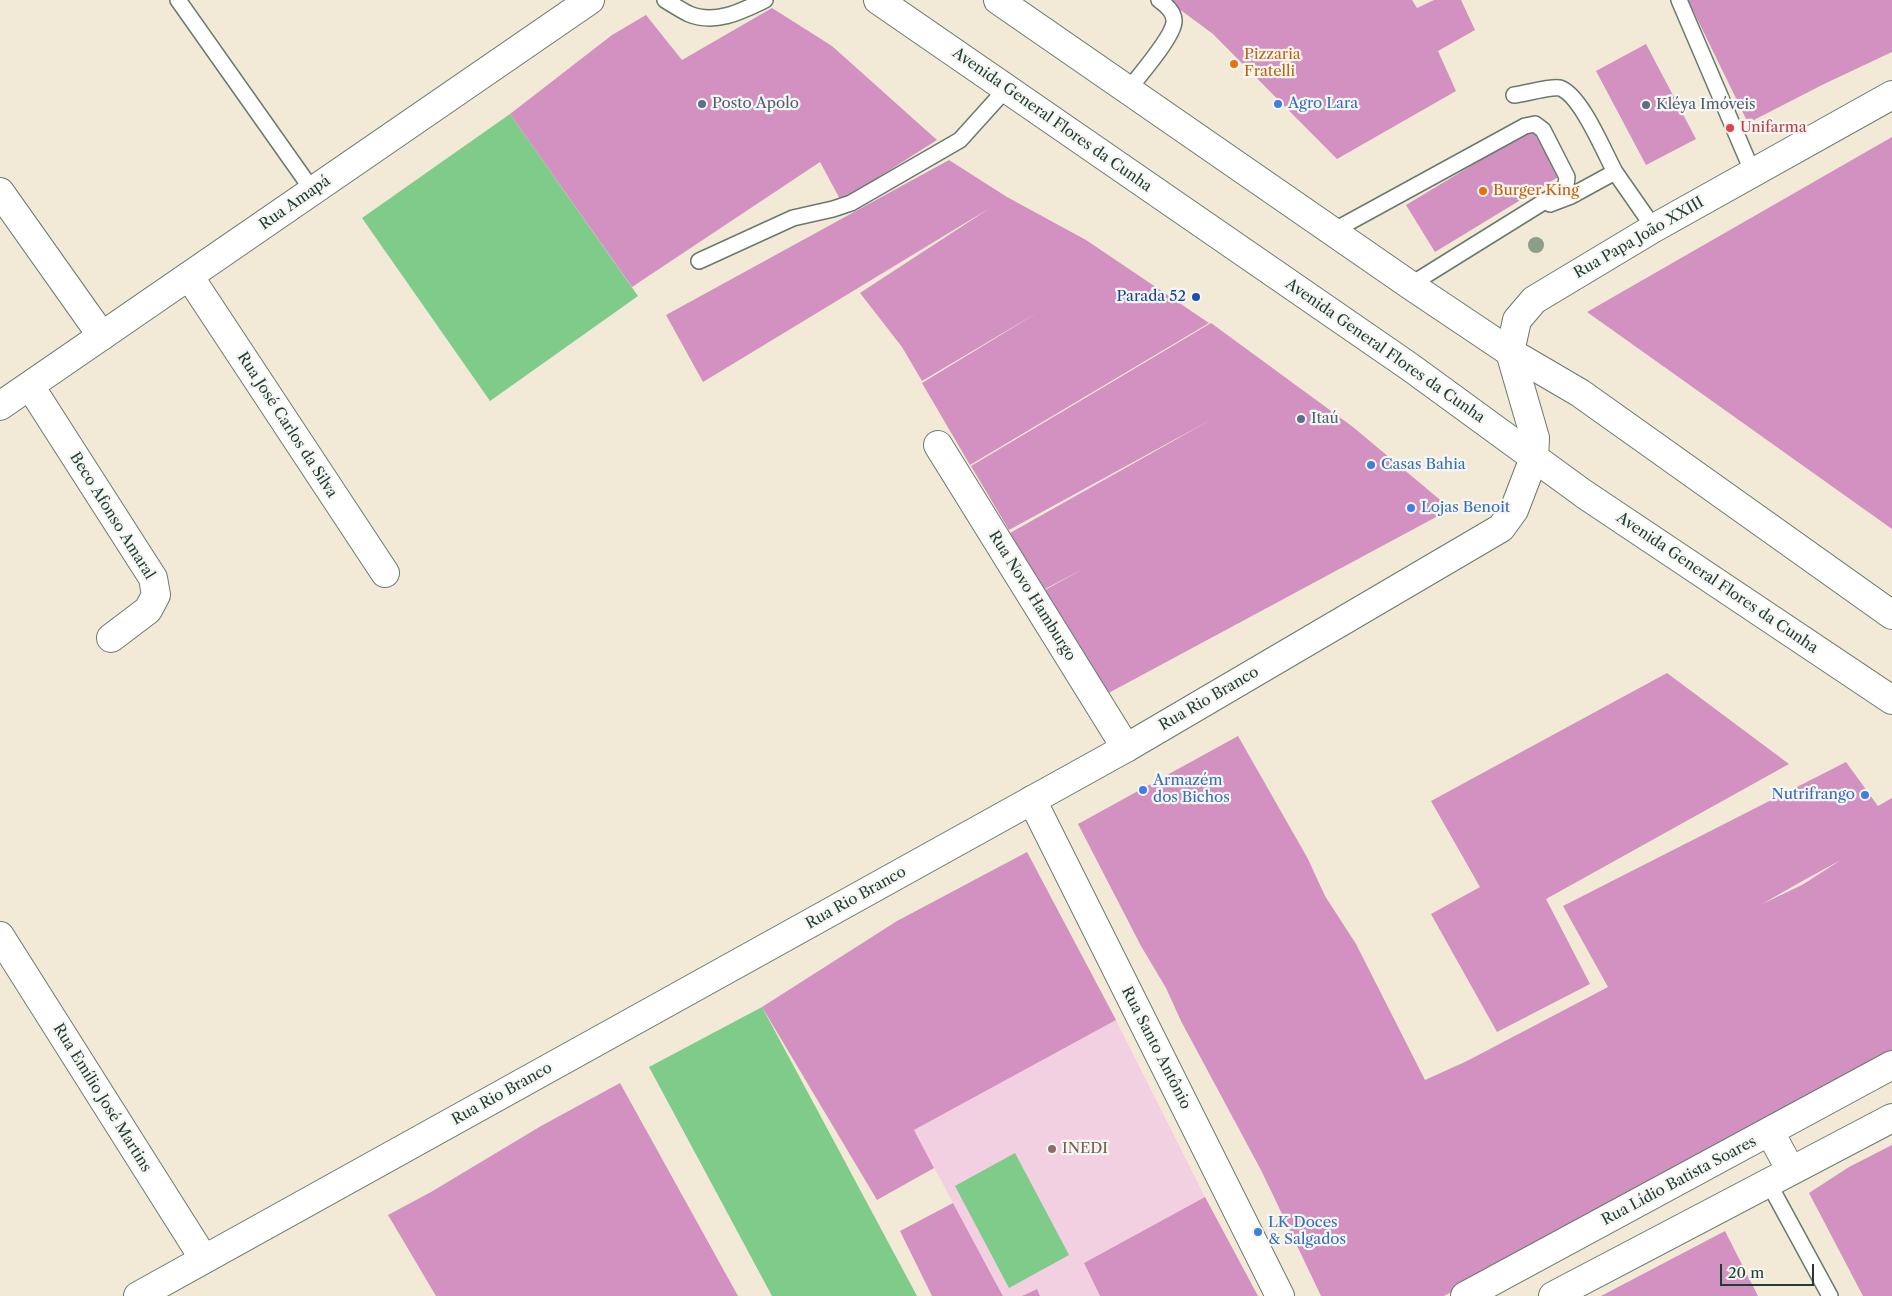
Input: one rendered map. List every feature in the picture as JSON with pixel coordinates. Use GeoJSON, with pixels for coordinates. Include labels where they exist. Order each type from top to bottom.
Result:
{"type":"FeatureCollection","features":[{"type":"Feature","properties":{"kind":"street","name":"Rua Amapá"},"geometry":{"type":"LineString","coordinates":[[0,406],[590,0]]}},
{"type":"Feature","properties":{"kind":"street","name":"Avenida General Flores da Cunha"},"geometry":{"type":"LineString","coordinates":[[878,0],[1410,367],[1584,494],[1892,700]]}},
{"type":"Feature","properties":{"kind":"street"},"geometry":{"type":"LineString","coordinates":[[998,0],[1410,285],[1510,352],[1580,393],[1892,615]]}},
{"type":"Feature","properties":{"kind":"street","name":"Rua Papa João XXIII"},"geometry":{"type":"LineString","coordinates":[[1534,458],[1535,438],[1510,352],[1517,320],[1534,300],[1654,228],[1892,95]]}},
{"type":"Feature","properties":{"kind":"street"},"geometry":{"type":"LineString","coordinates":[[0,192],[102,336]]}},
{"type":"Feature","properties":{"kind":"street","name":"Rua José Carlos da Silva"},"geometry":{"type":"LineString","coordinates":[[189,276],[384,573]]}},
{"type":"Feature","properties":{"kind":"street","name":"Beco Afonso Amaral"},"geometry":{"type":"LineString","coordinates":[[30,386],[152,578],[156,595],[148,610],[111,638]]}},
{"type":"Feature","properties":{"kind":"street","name":"Rua Novo Hamburgo"},"geometry":{"type":"LineString","coordinates":[[938,445],[1126,748]]}},
{"type":"Feature","properties":{"kind":"street","name":"Rua Rio Branco"},"geometry":{"type":"LineString","coordinates":[[138,1296],[1126,748],[1501,528],[1514,510],[1534,458]]}},
{"type":"Feature","properties":{"kind":"street","name":"Rua Santo Antônio"},"geometry":{"type":"LineString","coordinates":[[1032,800],[1280,1296]]}},
{"type":"Feature","properties":{"kind":"street","name":"Rua Emílio José Martins"},"geometry":{"type":"LineString","coordinates":[[0,936],[204,1259]]}},
{"type":"Feature","properties":{"kind":"street","name":"Rua Lídio Batista Soares"},"geometry":{"type":"LineString","coordinates":[[1465,1296],[1892,1065]]}},
{"type":"Feature","properties":{"kind":"street"},"geometry":{"type":"LineString","coordinates":[[1553,1296],[1892,1118]]}},
{"type":"Feature","properties":{"kind":"street"},"geometry":{"type":"LineString","coordinates":[[1770,1132],[1780,1177]]}},
{"type":"Feature","properties":{"kind":"street"},"geometry":{"type":"LineString","coordinates":[[1578,1236],[1595,1274]]}},
{"type":"Feature","properties":{"kind":"lane"},"geometry":{"type":"LineString","coordinates":[[178,0],[313,191]]}},
{"type":"Feature","properties":{"kind":"lane"},"geometry":{"type":"LineString","coordinates":[[665,0],[691,14],[714,19],[737,14],[766,0]]}},
{"type":"Feature","properties":{"kind":"lane"},"geometry":{"type":"LineString","coordinates":[[1128,90],[1172,31],[1174,19],[1167,5],[1159,0]]}},
{"type":"Feature","properties":{"kind":"lane"},"geometry":{"type":"LineString","coordinates":[[1679,0],[1753,173]]}},
{"type":"Feature","properties":{"kind":"lane"},"geometry":{"type":"LineString","coordinates":[[1514,95],[1558,88],[1570,94],[1580,105],[1615,172],[1654,228]]}},
{"type":"Feature","properties":{"kind":"lane"},"geometry":{"type":"LineString","coordinates":[[699,261],[793,218],[851,203],[960,140],[1006,89]]}},
{"type":"Feature","properties":{"kind":"lane"},"geometry":{"type":"LineString","coordinates":[[1333,231],[1525,126],[1535,124],[1543,130],[1567,177],[1566,185],[1532,211],[1410,285]]}},
{"type":"Feature","properties":{"kind":"lane"},"geometry":{"type":"LineString","coordinates":[[1532,211],[1571,196],[1615,172]]}},
{"type":"Feature","properties":{"kind":"lane"},"geometry":{"type":"LineString","coordinates":[[1780,1177],[1830,1296]]}},
{"type":"Feature","properties":{"kind":"shaded area","name":"INEDI"},"geometry":{"type":"Polygon","coordinates":[[[1116,1020],[1205,1197],[1084,1263],[1100,1296],[1040,1296],[1036,1289],[1022,1296],[1003,1296],[914,1130],[1116,1020]]]}},
{"type":"Feature","properties":{"kind":"green space"},"geometry":{"type":"Polygon","coordinates":[[[510,114],[638,296],[490,401],[362,218],[510,114]]]}},
{"type":"Feature","properties":{"kind":"green space"},"geometry":{"type":"Polygon","coordinates":[[[762,1007],[917,1296],[772,1296],[649,1067],[762,1007]]]}},
{"type":"Feature","properties":{"kind":"green space"},"geometry":{"type":"Polygon","coordinates":[[[1015,1153],[1069,1255],[1009,1288],[955,1186],[1015,1153]]]}},
{"type":"Feature","properties":{"kind":"building"},"geometry":{"type":"Polygon","coordinates":[[[1167,0],[1412,0],[1417,8],[1434,0],[1461,0],[1475,30],[1438,51],[1456,91],[1337,159],[1213,34],[1167,0]]]}},
{"type":"Feature","properties":{"kind":"building"},"geometry":{"type":"Polygon","coordinates":[[[1688,0],[1892,0],[1892,52],[1748,123],[1688,0]]]}},
{"type":"Feature","properties":{"kind":"building"},"geometry":{"type":"Polygon","coordinates":[[[772,8],[832,46],[937,140],[841,201],[820,162],[632,287],[510,114],[612,35],[646,15],[682,60],[772,8]]]}},
{"type":"Feature","properties":{"kind":"building","name":"Kléya Imóveis"},"geometry":{"type":"Polygon","coordinates":[[[1646,44],[1696,139],[1646,165],[1596,71],[1646,44]]]}},
{"type":"Feature","properties":{"kind":"building","name":"Burger King"},"geometry":{"type":"Polygon","coordinates":[[[1532,129],[1560,176],[1435,252],[1406,205],[1532,129]]]}},
{"type":"Feature","properties":{"kind":"building"},"geometry":{"type":"Polygon","coordinates":[[[1892,137],[1892,529],[1587,312],[1892,137]]]}},
{"type":"Feature","properties":{"kind":"building"},"geometry":{"type":"Polygon","coordinates":[[[949,160],[1007,197],[1086,240],[1209,323],[970,465],[922,383],[1040,311],[922,381],[902,347],[860,293],[990,208],[703,382],[666,315],[949,160]]]}},
{"type":"Feature","properties":{"kind":"building"},"geometry":{"type":"Polygon","coordinates":[[[1211,323],[1353,427],[1451,509],[1103,696],[1043,591],[1085,568],[1043,590],[1010,533],[1214,418],[1009,530],[971,466],[1211,323]]]}},
{"type":"Feature","properties":{"kind":"building"},"geometry":{"type":"Polygon","coordinates":[[[1667,673],[1789,764],[1546,899],[1590,984],[1497,1032],[1431,914],[1480,887],[1431,801],[1667,673]]]}},
{"type":"Feature","properties":{"kind":"building"},"geometry":{"type":"Polygon","coordinates":[[[1238,736],[1308,859],[1325,896],[1356,944],[1425,1080],[1467,1061],[1608,987],[1563,906],[1846,762],[1878,806],[1892,798],[1892,1056],[1444,1296],[1321,1296],[1262,1172],[1078,824],[1238,736]],[[1841,860],[1762,904],[1802,885],[1841,860]]]}},
{"type":"Feature","properties":{"kind":"building"},"geometry":{"type":"Polygon","coordinates":[[[1027,852],[1116,1020],[914,1130],[934,1168],[877,1200],[762,1007],[897,921],[1027,852]]]}},
{"type":"Feature","properties":{"kind":"building"},"geometry":{"type":"Polygon","coordinates":[[[620,1083],[738,1296],[436,1296],[388,1215],[431,1192],[541,1126],[620,1083]]]}},
{"type":"Feature","properties":{"kind":"building"},"geometry":{"type":"Polygon","coordinates":[[[1892,1145],[1892,1296],[1863,1296],[1809,1193],[1849,1167],[1892,1145]]]}},
{"type":"Feature","properties":{"kind":"building"},"geometry":{"type":"Polygon","coordinates":[[[1205,1197],[1258,1296],[1100,1296],[1084,1263],[1205,1197]]]}},
{"type":"Feature","properties":{"kind":"building"},"geometry":{"type":"Polygon","coordinates":[[[953,1203],[1003,1296],[932,1296],[900,1231],[953,1203]]]}},
{"type":"Feature","properties":{"kind":"building"},"geometry":{"type":"Polygon","coordinates":[[[1725,1231],[1758,1296],[1601,1296],[1725,1231]]]}},
{"type":"Feature","properties":{"kind":"building"},"geometry":{"type":"Polygon","coordinates":[[[1037,1289],[1040,1296],[1022,1296],[1037,1289]]]}},
{"type":"Feature","properties":{"kind":"place","name":"Pizzaria Fratelli"},"geometry":{"type":"Point","coordinates":[1234,64]}},
{"type":"Feature","properties":{"kind":"place","name":"Posto Apolo"},"geometry":{"type":"Point","coordinates":[702,104]}},
{"type":"Feature","properties":{"kind":"place","name":"Agro Lara"},"geometry":{"type":"Point","coordinates":[1278,104]}},
{"type":"Feature","properties":{"kind":"place","name":"Kléya Imóveis"},"geometry":{"type":"Point","coordinates":[1646,105]}},
{"type":"Feature","properties":{"kind":"place","name":"Unifarma"},"geometry":{"type":"Point","coordinates":[1730,128]}},
{"type":"Feature","properties":{"kind":"place","name":"Burger King"},"geometry":{"type":"Point","coordinates":[1483,191]}},
{"type":"Feature","properties":{"kind":"place","name":"Parada 52"},"geometry":{"type":"Point","coordinates":[1196,297]}},
{"type":"Feature","properties":{"kind":"place","name":"Itaú"},"geometry":{"type":"Point","coordinates":[1301,419]}},
{"type":"Feature","properties":{"kind":"place","name":"Casas Bahia"},"geometry":{"type":"Point","coordinates":[1371,465]}},
{"type":"Feature","properties":{"kind":"place","name":"Lojas Benoit"},"geometry":{"type":"Point","coordinates":[1411,508]}},
{"type":"Feature","properties":{"kind":"place","name":"Armazém dos Bichos"},"geometry":{"type":"Point","coordinates":[1143,790]}},
{"type":"Feature","properties":{"kind":"place","name":"Nutrifrango"},"geometry":{"type":"Point","coordinates":[1865,795]}},
{"type":"Feature","properties":{"kind":"place","name":"INEDI"},"geometry":{"type":"Point","coordinates":[1052,1149]}},
{"type":"Feature","properties":{"kind":"place","name":"LK Doces & Salgados"},"geometry":{"type":"Point","coordinates":[1258,1232]}}]}
